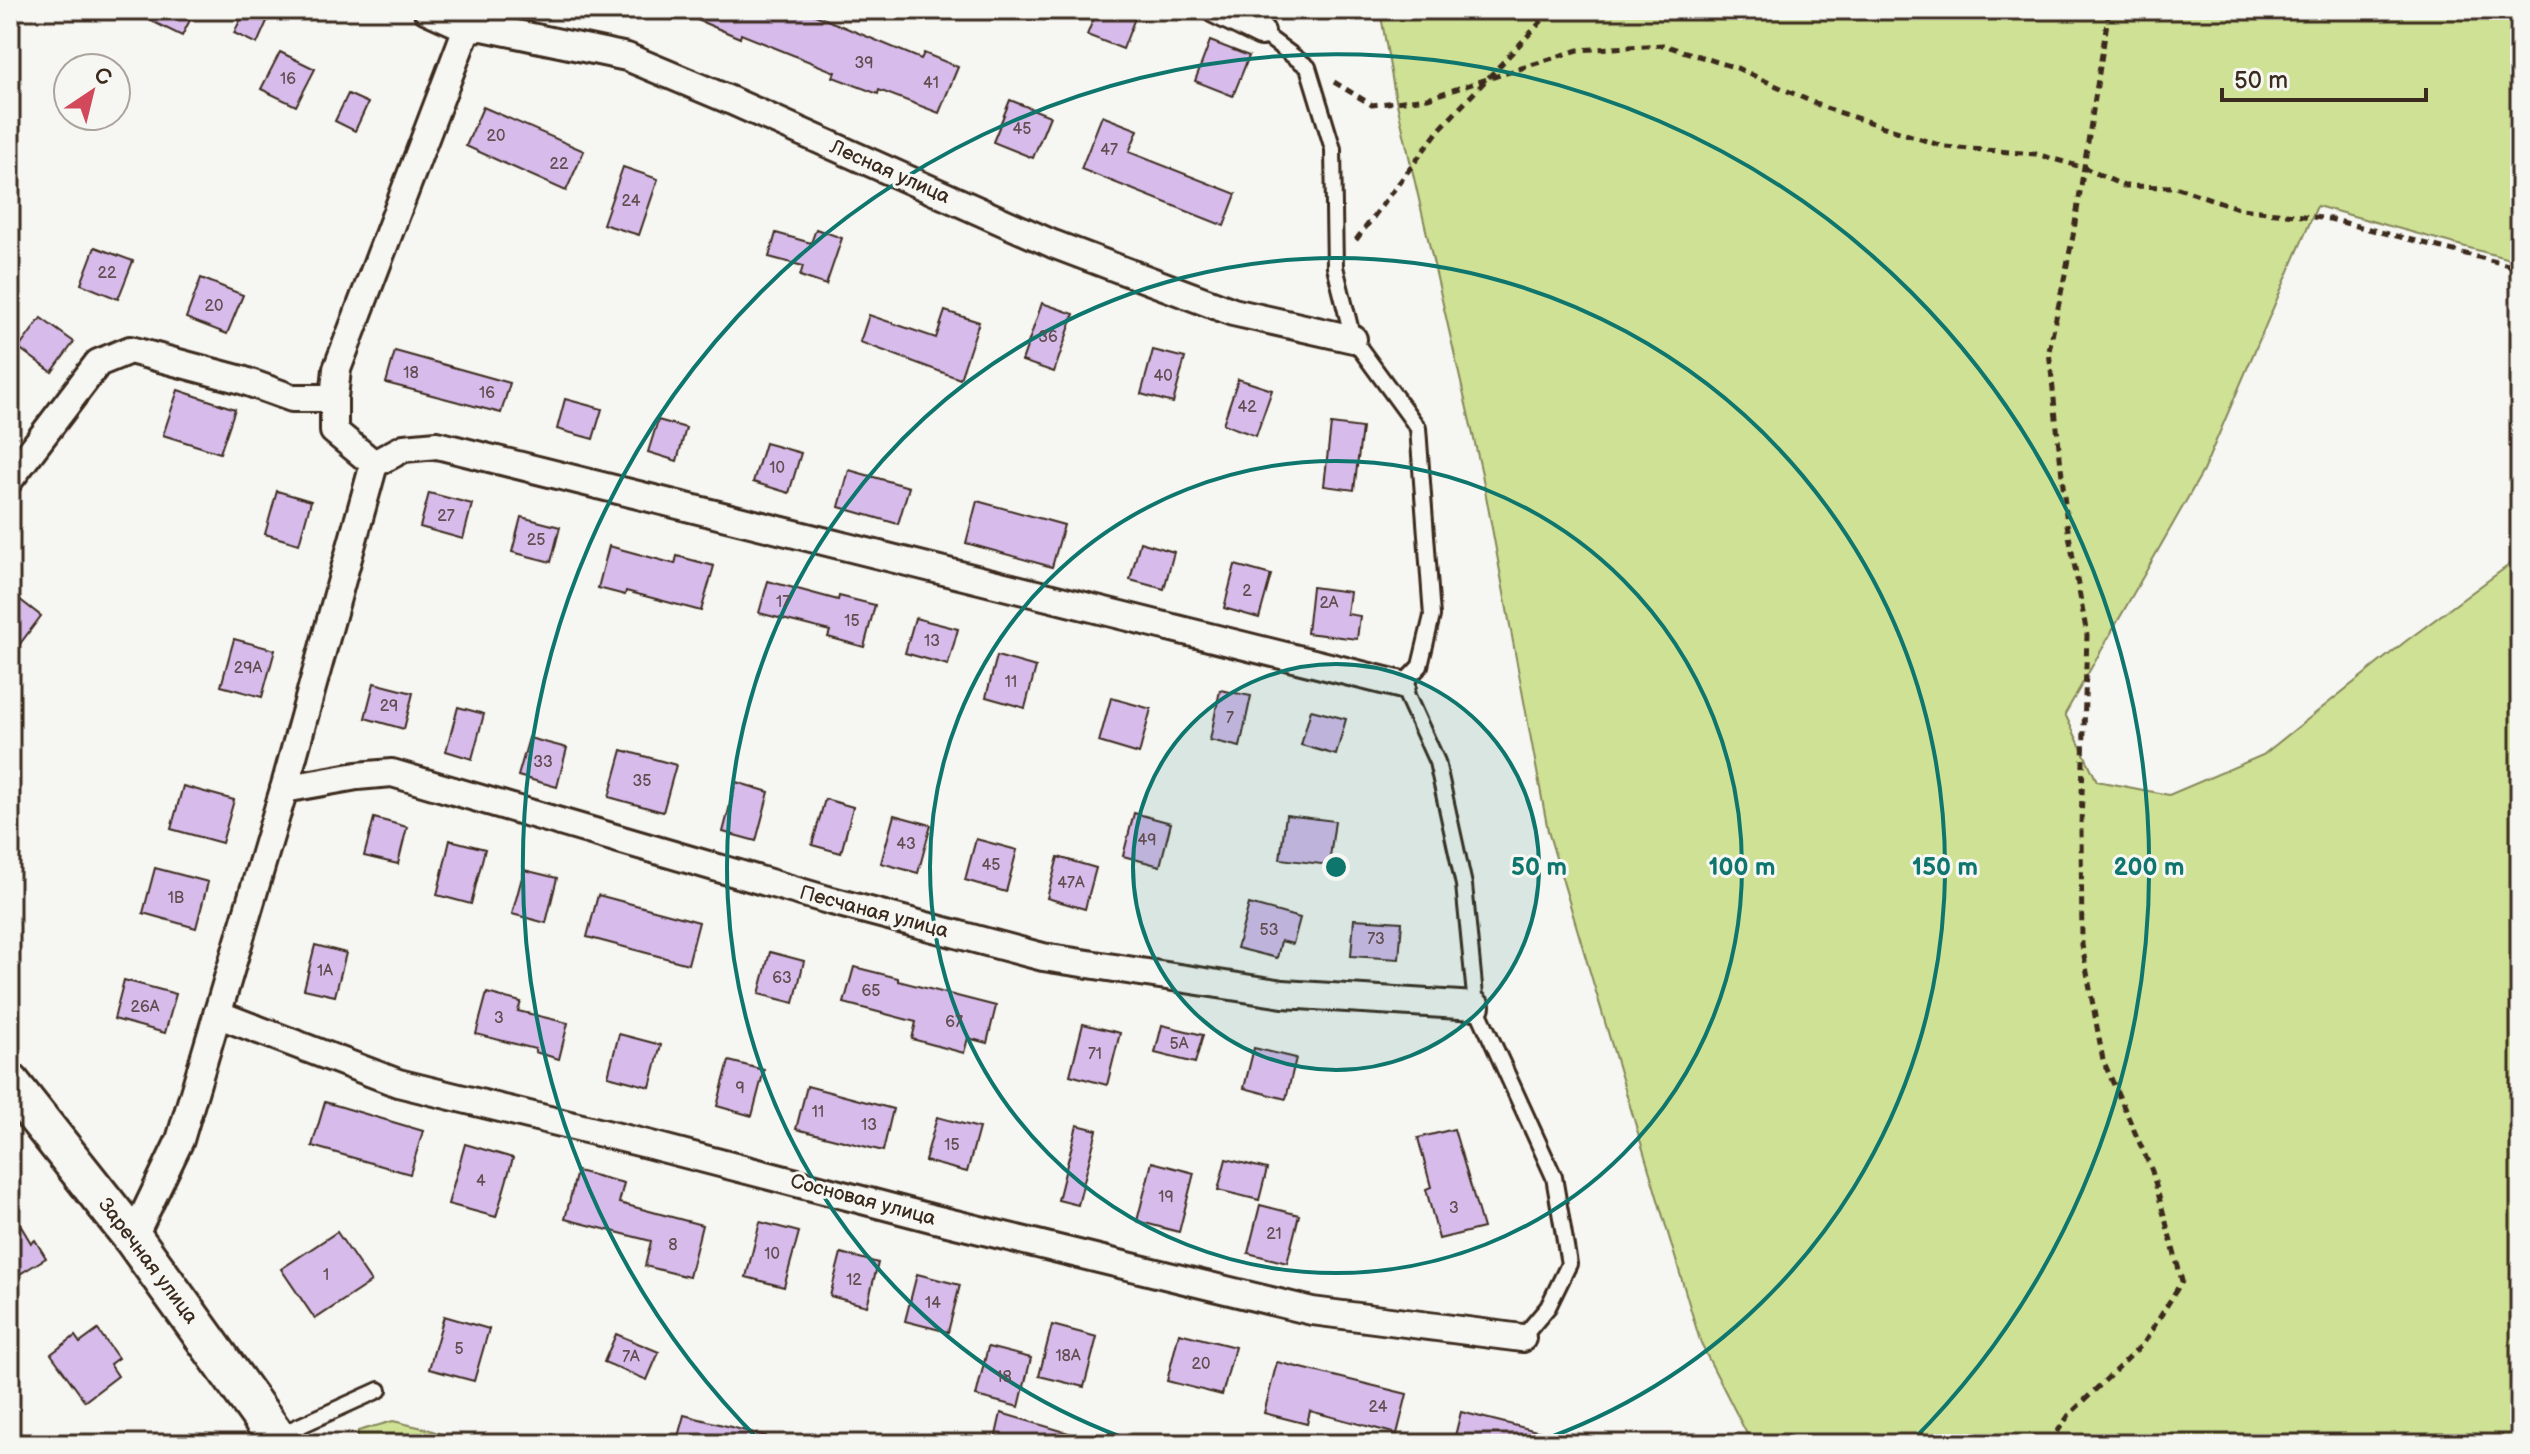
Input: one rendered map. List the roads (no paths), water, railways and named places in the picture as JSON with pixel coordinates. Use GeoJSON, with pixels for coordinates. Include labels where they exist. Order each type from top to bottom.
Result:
{"type":"FeatureCollection","features":[{"type":"Feature","properties":{"kind":"main road","name":"Заречная улица"},"geometry":{"type":"LineString","coordinates":[[10,1083],[133,1238],[278,1440]]}},
{"type":"Feature","properties":{"kind":"street","name":"Лесная улица"},"geometry":{"type":"LineString","coordinates":[[427,10],[627,57],[747,107],[1053,244],[1233,312],[1353,339]]}},
{"type":"Feature","properties":{"kind":"street"},"geometry":{"type":"LineString","coordinates":[[1216,10],[1261,32]]}},
{"type":"Feature","properties":{"kind":"street"},"geometry":{"type":"LineString","coordinates":[[374,464],[334,431],[337,369],[480,22]]}},
{"type":"Feature","properties":{"kind":"street"},"geometry":{"type":"LineString","coordinates":[[10,479],[98,363],[130,350],[242,380],[292,398],[334,398]]}},
{"type":"Feature","properties":{"kind":"street"},"geometry":{"type":"LineString","coordinates":[[133,1238],[180,1140],[284,789],[374,464],[404,448],[437,445],[1402,685]]}},
{"type":"Feature","properties":{"kind":"street","name":"Песчаная улица"},"geometry":{"type":"LineString","coordinates":[[284,789],[392,773],[828,900],[1043,957],[1283,994],[1476,1006]]}},
{"type":"Feature","properties":{"kind":"street","name":"Сосновая улица"},"geometry":{"type":"LineString","coordinates":[[217,1014],[398,1083],[935,1219],[1312,1311],[1522,1338]]}},
{"type":"Feature","properties":{"kind":"lane"},"geometry":{"type":"LineString","coordinates":[[1261,32],[1308,67],[1333,149],[1335,267],[1353,339],[1418,428],[1432,616],[1420,666],[1402,685],[1437,762],[1464,885],[1476,1006],[1554,1177],[1569,1264],[1548,1307],[1522,1338]]}},
{"type":"Feature","properties":{"kind":"lane"},"geometry":{"type":"LineString","coordinates":[[278,1440],[379,1390]]}}]}
